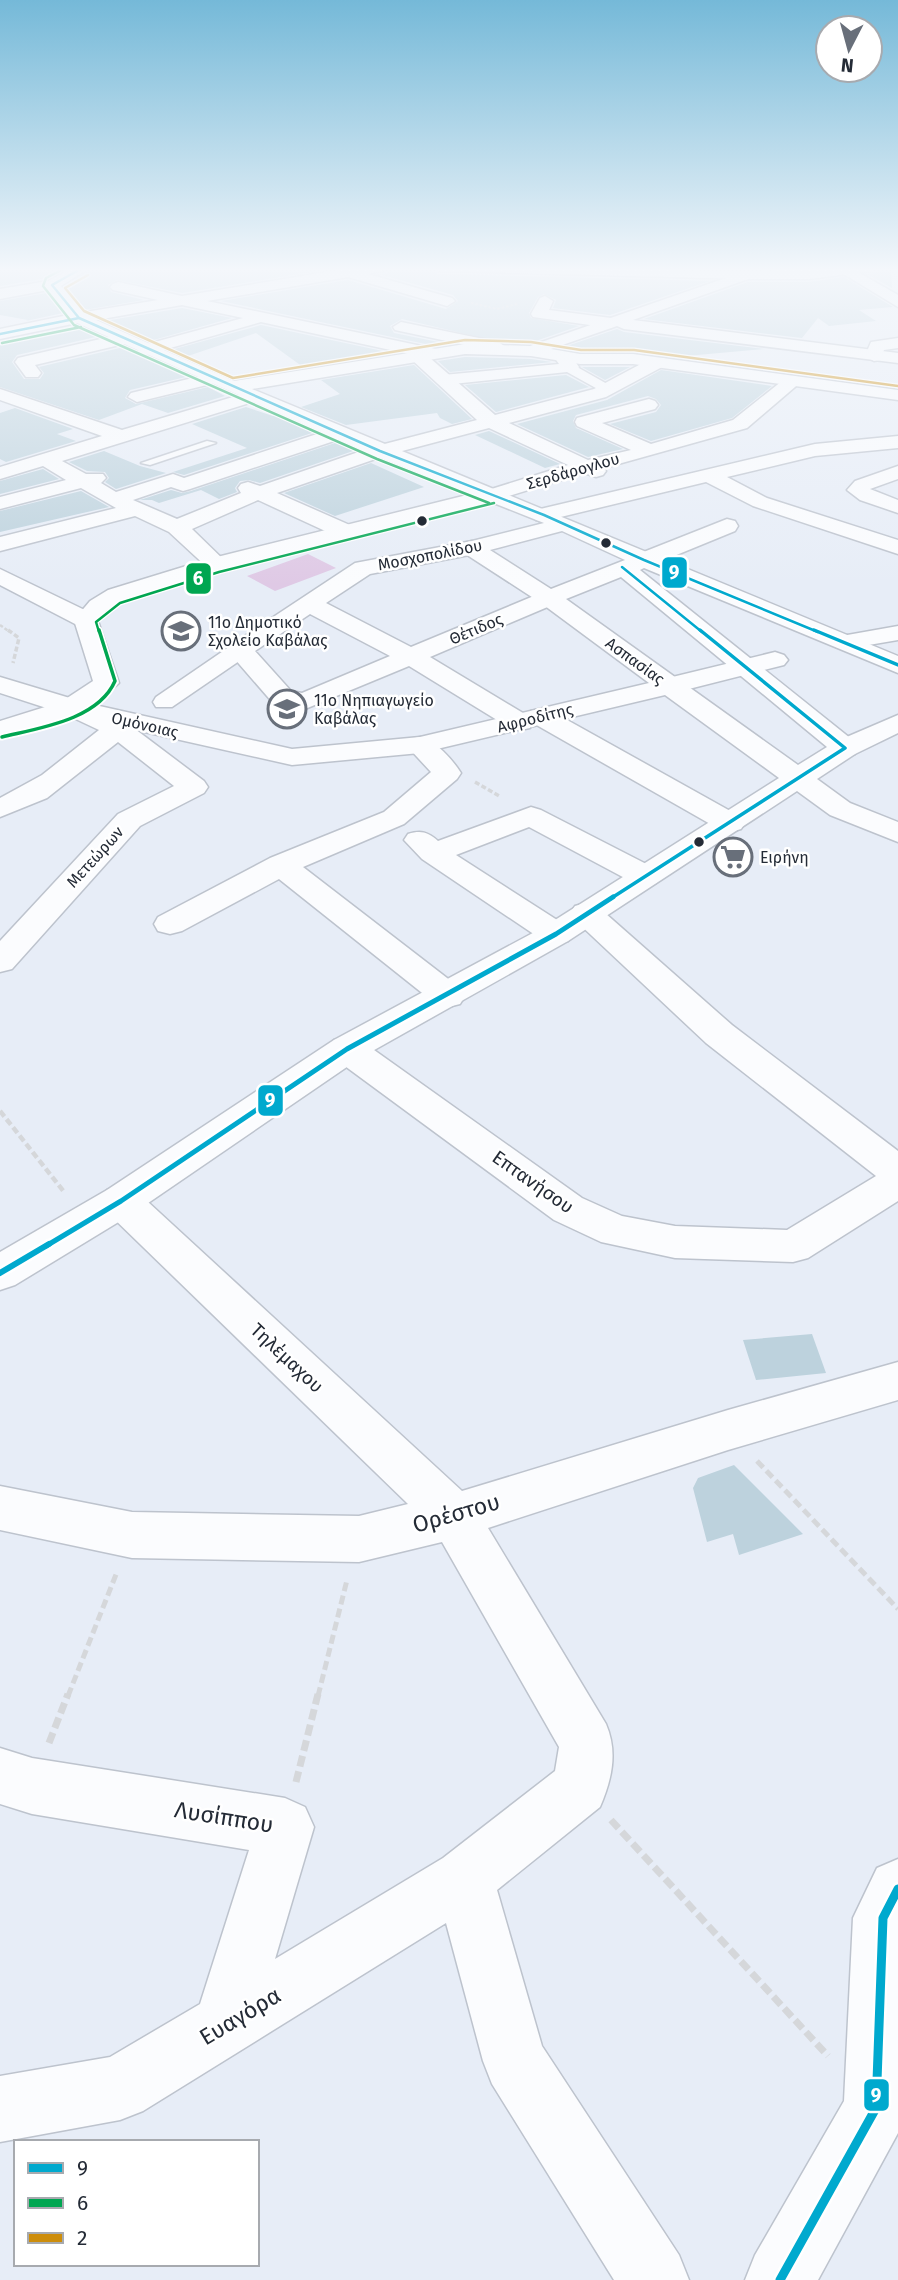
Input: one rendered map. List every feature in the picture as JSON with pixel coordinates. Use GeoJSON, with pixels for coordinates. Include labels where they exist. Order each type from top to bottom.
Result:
{"type":"FeatureCollection","features":[{"type":"Feature","properties":{"kind":"street"},"geometry":{"type":"LineString","coordinates":[[202,373],[380,451],[565,524],[633,564],[845,642],[898,665]]}},
{"type":"Feature","properties":{"kind":"street"},"geometry":{"type":"LineString","coordinates":[[233,387],[311,373]]}},
{"type":"Feature","properties":{"kind":"street"},"geometry":{"type":"LineString","coordinates":[[438,373],[492,422],[610,479]]}},
{"type":"Feature","properties":{"kind":"street"},"geometry":{"type":"LineString","coordinates":[[443,380],[493,373]]}},
{"type":"Feature","properties":{"kind":"street"},"geometry":{"type":"LineString","coordinates":[[575,373],[649,405],[584,422],[650,451]]}},
{"type":"Feature","properties":{"kind":"street"},"geometry":{"type":"LineString","coordinates":[[177,527],[257,493],[380,451],[600,393],[637,373]]}},
{"type":"Feature","properties":{"kind":"street"},"geometry":{"type":"LineString","coordinates":[[739,373],[898,395]]}},
{"type":"Feature","properties":{"kind":"street"},"geometry":{"type":"LineString","coordinates":[[137,397],[213,378]]}},
{"type":"Feature","properties":{"kind":"street","name":"Σερδάρογλου"},"geometry":{"type":"LineString","coordinates":[[86,620],[98,606],[116,595],[217,564],[492,495],[740,424],[793,381]]}},
{"type":"Feature","properties":{"kind":"street"},"geometry":{"type":"LineString","coordinates":[[0,394],[121,436]]}},
{"type":"Feature","properties":{"kind":"street"},"geometry":{"type":"LineString","coordinates":[[0,473],[253,396]]}},
{"type":"Feature","properties":{"kind":"street"},"geometry":{"type":"LineString","coordinates":[[114,499],[173,480],[183,485],[339,433]]}},
{"type":"Feature","properties":{"kind":"street"},"geometry":{"type":"LineString","coordinates":[[544,515],[815,450],[898,443]]}},
{"type":"Feature","properties":{"kind":"street"},"geometry":{"type":"LineString","coordinates":[[43,458],[114,499],[177,527],[217,564]]}},
{"type":"Feature","properties":{"kind":"street"},"geometry":{"type":"LineString","coordinates":[[0,503],[146,463]]}},
{"type":"Feature","properties":{"kind":"street"},"geometry":{"type":"LineString","coordinates":[[897,472],[862,485],[858,490],[898,507]]}},
{"type":"Feature","properties":{"kind":"street"},"geometry":{"type":"LineString","coordinates":[[218,474],[344,531]]}},
{"type":"Feature","properties":{"kind":"street"},"geometry":{"type":"LineString","coordinates":[[706,474],[760,502],[898,547]]}},
{"type":"Feature","properties":{"kind":"street"},"geometry":{"type":"LineString","coordinates":[[0,544],[137,509]]}},
{"type":"Feature","properties":{"kind":"street","name":"Μοσχοπολίδου"},"geometry":{"type":"LineString","coordinates":[[164,702],[363,568],[472,548],[565,524]]}},
{"type":"Feature","properties":{"kind":"street","name":"Θέτιδος"},"geometry":{"type":"LineString","coordinates":[[240,650],[282,697],[305,701],[633,564],[671,540],[727,526]]}},
{"type":"Feature","properties":{"kind":"street"},"geometry":{"type":"LineString","coordinates":[[316,538],[363,568]]}},
{"type":"Feature","properties":{"kind":"street","name":"Ασπασίας"},"geometry":{"type":"LineString","coordinates":[[472,548],[549,598],[840,809],[898,833]]}},
{"type":"Feature","properties":{"kind":"street"},"geometry":{"type":"LineString","coordinates":[[633,564],[746,667],[845,748]]}},
{"type":"Feature","properties":{"kind":"street"},"geometry":{"type":"LineString","coordinates":[[0,576],[86,620],[106,683],[92,697],[74,708],[0,729]]}},
{"type":"Feature","properties":{"kind":"street"},"geometry":{"type":"LineString","coordinates":[[309,603],[730,823]]}},
{"type":"Feature","properties":{"kind":"street"},"geometry":{"type":"LineString","coordinates":[[845,642],[898,633]]}},
{"type":"Feature","properties":{"kind":"street","name":"Αφροδίτης"},"geometry":{"type":"LineString","coordinates":[[292,757],[420,745],[775,660]]}},
{"type":"Feature","properties":{"kind":"street"},"geometry":{"type":"LineString","coordinates":[[3,676],[74,708]]}},
{"type":"Feature","properties":{"kind":"street","name":"Μετεώρων"},"geometry":{"type":"LineString","coordinates":[[0,961],[129,820],[194,787],[123,726],[74,708]]}},
{"type":"Feature","properties":{"kind":"street"},"geometry":{"type":"LineString","coordinates":[[0,1273],[104,1211],[346,1049],[448,996],[556,934],[797,777],[845,748],[898,723]]}},
{"type":"Feature","properties":{"kind":"street"},"geometry":{"type":"LineString","coordinates":[[0,807],[18,802],[54,783],[123,726]]}},
{"type":"Feature","properties":{"kind":"street","name":"Ομόνοιας"},"geometry":{"type":"LineString","coordinates":[[123,726],[292,757]]}},
{"type":"Feature","properties":{"kind":"street"},"geometry":{"type":"LineString","coordinates":[[170,924],[281,865],[394,818],[447,773],[420,745]]}},
{"type":"Feature","properties":{"kind":"street"},"geometry":{"type":"LineString","coordinates":[[433,853],[531,816],[645,877]]}},
{"type":"Feature","properties":{"kind":"street"},"geometry":{"type":"LineString","coordinates":[[394,818],[433,853],[556,934]]}},
{"type":"Feature","properties":{"kind":"street"},"geometry":{"type":"LineString","coordinates":[[281,865],[448,996]]}},
{"type":"Feature","properties":{"kind":"street"},"geometry":{"type":"LineString","coordinates":[[586,913],[719,1034],[898,1172]]}},
{"type":"Feature","properties":{"kind":"street","name":"Επτανήσου"},"geometry":{"type":"LineString","coordinates":[[346,1049],[568,1209],[615,1231],[674,1242],[793,1246],[898,1182]]}},
{"type":"Feature","properties":{"kind":"street","name":"Τηλέμαχου"},"geometry":{"type":"LineString","coordinates":[[104,1211],[454,1516]]}},
{"type":"Feature","properties":{"kind":"street","name":"Ορέστου"},"geometry":{"type":"LineString","coordinates":[[0,1508],[132,1535],[359,1539],[454,1516],[728,1430],[898,1381]]}},
{"type":"Feature","properties":{"kind":"street"},"geometry":{"type":"LineString","coordinates":[[454,1516],[587,1743],[580,1787]]}},
{"type":"Feature","properties":{"kind":"street","name":"Λυσίππου"},"geometry":{"type":"LineString","coordinates":[[16,1781],[285,1827],[224,2026]]}},
{"type":"Feature","properties":{"kind":"street","name":"Ευαγόρα"},"geometry":{"type":"LineString","coordinates":[[0,2109],[120,2088],[464,1879],[580,1787]]}},
{"type":"Feature","properties":{"kind":"street"},"geometry":{"type":"LineString","coordinates":[[464,1879],[515,2061],[654,2280]]}},
{"type":"Feature","properties":{"kind":"street"},"geometry":{"type":"LineString","coordinates":[[780,2280],[887,2119],[893,1912]]}},
{"type":"Feature","properties":{"kind":"lane"},"geometry":{"type":"LineString","coordinates":[[146,463],[211,443]]}},
{"type":"Feature","properties":{"kind":"path"},"geometry":{"type":"LineString","coordinates":[[0,625],[19,638],[12,664],[3,676]]}},
{"type":"Feature","properties":{"kind":"path"},"geometry":{"type":"LineString","coordinates":[[447,773],[465,775],[531,816]]}},
{"type":"Feature","properties":{"kind":"path"},"geometry":{"type":"LineString","coordinates":[[0,1111],[104,1211]]}},
{"type":"Feature","properties":{"kind":"path"},"geometry":{"type":"LineString","coordinates":[[728,1430],[898,1609]]}},
{"type":"Feature","properties":{"kind":"path"},"geometry":{"type":"LineString","coordinates":[[16,1781],[132,1535]]}},
{"type":"Feature","properties":{"kind":"path"},"geometry":{"type":"LineString","coordinates":[[285,1827],[330,1642],[359,1539]]}},
{"type":"Feature","properties":{"kind":"path"},"geometry":{"type":"LineString","coordinates":[[580,1787],[887,2119]]}},
{"type":"Feature","properties":{"kind":"shaded area"},"geometry":{"type":"Polygon","coordinates":[[[308,554],[336,568],[275,591],[247,576],[308,554]]]}},
{"type":"Feature","properties":{"kind":"building"},"geometry":{"type":"Polygon","coordinates":[[[0,373],[20,373],[24,379],[40,379],[44,373],[179,373],[186,377],[130,390],[125,398],[136,404],[208,387],[225,396],[168,413],[142,404],[99,420],[0,387],[0,373]]]}},
{"type":"Feature","properties":{"kind":"building"},"geometry":{"type":"Polygon","coordinates":[[[362,373],[423,373],[472,419],[452,424],[440,418],[437,413],[346,425],[301,407],[340,394],[321,380],[362,373]]]}},
{"type":"Feature","properties":{"kind":"building"},"geometry":{"type":"Polygon","coordinates":[[[593,373],[618,373],[605,380],[593,373]]]}},
{"type":"Feature","properties":{"kind":"building"},"geometry":{"type":"Polygon","coordinates":[[[655,373],[685,373],[772,386],[732,418],[651,441],[610,424],[656,412],[661,405],[648,396],[576,415],[573,421],[576,428],[623,449],[588,457],[517,424],[607,400],[655,373]]]}},
{"type":"Feature","properties":{"kind":"building"},"geometry":{"type":"Polygon","coordinates":[[[566,375],[589,387],[496,412],[465,385],[566,375]]]}},
{"type":"Feature","properties":{"kind":"building"},"geometry":{"type":"Polygon","coordinates":[[[246,407],[277,415],[315,432],[184,475],[173,472],[247,448],[192,424],[246,407]]]}},
{"type":"Feature","properties":{"kind":"building"},"geometry":{"type":"Polygon","coordinates":[[[15,408],[73,429],[57,434],[76,441],[6,462],[0,459],[0,413],[15,408]]]}},
{"type":"Feature","properties":{"kind":"building"},"geometry":{"type":"Polygon","coordinates":[[[489,431],[560,464],[545,468],[475,435],[489,431]]]}},
{"type":"Feature","properties":{"kind":"building"},"geometry":{"type":"Polygon","coordinates":[[[338,442],[356,450],[260,483],[240,481],[235,488],[237,492],[219,499],[201,490],[159,503],[140,500],[171,490],[182,493],[191,491],[338,442]]]}},
{"type":"Feature","properties":{"kind":"building"},"geometry":{"type":"Polygon","coordinates":[[[104,451],[166,473],[116,489],[105,482],[109,478],[105,472],[87,471],[69,462],[104,451]]]}},
{"type":"Feature","properties":{"kind":"building"},"geometry":{"type":"Polygon","coordinates":[[[371,463],[424,487],[335,516],[284,493],[371,463]]]}},
{"type":"Feature","properties":{"kind":"building"},"geometry":{"type":"Polygon","coordinates":[[[43,469],[59,479],[0,494],[0,481],[43,469]]]}},
{"type":"Feature","properties":{"kind":"building"},"geometry":{"type":"Polygon","coordinates":[[[81,491],[109,507],[0,532],[0,511],[81,491]]]}},
{"type":"Feature","properties":{"kind":"building"},"geometry":{"type":"Polygon","coordinates":[[[812,1334],[826,1373],[756,1380],[743,1340],[812,1334]]]}},
{"type":"Feature","properties":{"kind":"building"},"geometry":{"type":"Polygon","coordinates":[[[734,1465],[803,1534],[739,1555],[733,1534],[707,1542],[693,1488],[698,1478],[734,1465]]]}},
{"type":"Feature","properties":{"kind":"transit line","name":"6"},"geometry":{"type":"LineString","coordinates":[[183,373],[377,459],[489,503]]}},
{"type":"Feature","properties":{"kind":"transit line","name":"9"},"geometry":{"type":"LineString","coordinates":[[204,373],[380,451],[544,515],[644,560],[898,665]]}},
{"type":"Feature","properties":{"kind":"transit line","name":"2"},"geometry":{"type":"LineString","coordinates":[[223,373],[233,378],[261,373]]}},
{"type":"Feature","properties":{"kind":"transit line","name":"2"},"geometry":{"type":"LineString","coordinates":[[806,373],[898,386]]}},
{"type":"Feature","properties":{"kind":"transit line","name":"6"},"geometry":{"type":"LineString","coordinates":[[2,737],[48,725],[84,711],[110,692],[115,681],[96,622],[120,603],[219,572],[494,503]]}},
{"type":"Feature","properties":{"kind":"transit line","name":"9"},"geometry":{"type":"LineString","coordinates":[[0,1273],[121,1201],[347,1049],[556,934],[845,748],[622,567]]}},
{"type":"Feature","properties":{"kind":"transit line","name":"9"},"geometry":{"type":"LineString","coordinates":[[780,2280],[876,2108],[883,1918],[898,1889]]}},
{"type":"Feature","properties":{"kind":"place","name":"11ο Δημοτικό Σχολείο Καβάλας"},"geometry":{"type":"Point","coordinates":[181,631]}},
{"type":"Feature","properties":{"kind":"place","name":"11ο Νηπιαγωγείο Καβάλας"},"geometry":{"type":"Point","coordinates":[287,709]}},
{"type":"Feature","properties":{"kind":"place","name":"Ειρήνη"},"geometry":{"type":"Point","coordinates":[733,857]}}]}
